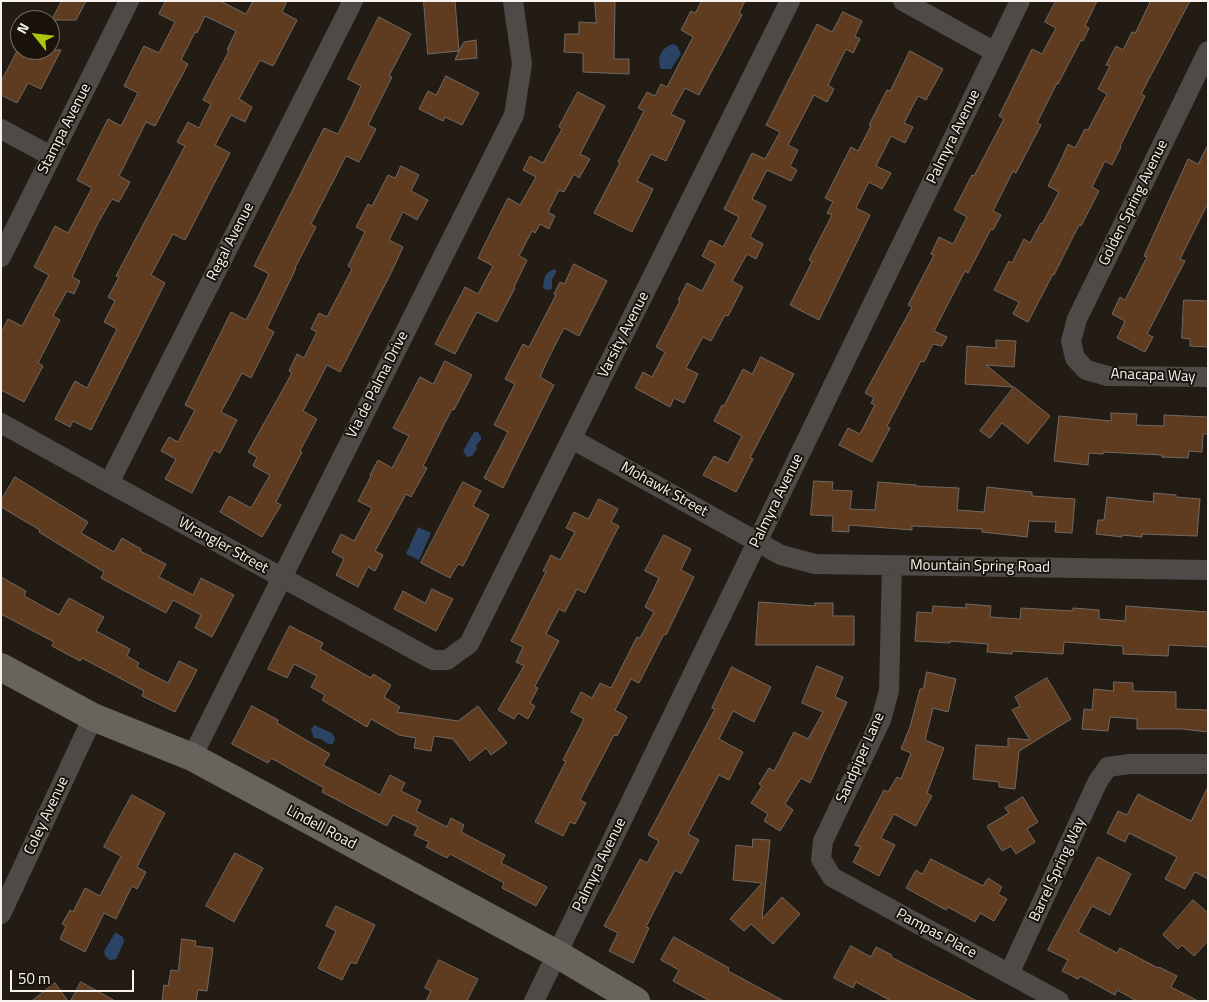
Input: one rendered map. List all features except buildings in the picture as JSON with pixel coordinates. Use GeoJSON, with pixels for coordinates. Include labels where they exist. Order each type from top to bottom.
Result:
{"type":"FeatureCollection","features":[{"type":"Feature","properties":{"kind":"street","name":"Stampa Avenue"},"geometry":{"type":"LineString","coordinates":[[1,257],[129,1]]}},
{"type":"Feature","properties":{"kind":"street","name":"Regal Avenue"},"geometry":{"type":"LineString","coordinates":[[108,483],[353,1]]}},
{"type":"Feature","properties":{"kind":"street","name":"Via de Palma Drive"},"geometry":{"type":"LineString","coordinates":[[192,757],[514,115],[522,64],[513,1]]}},
{"type":"Feature","properties":{"kind":"street","name":"Varsity Avenue"},"geometry":{"type":"LineString","coordinates":[[447,660],[469,644],[790,1]]}},
{"type":"Feature","properties":{"kind":"street"},"geometry":{"type":"LineString","coordinates":[[903,1],[995,52]]}},
{"type":"Feature","properties":{"kind":"street","name":"Palmyra Avenue"},"geometry":{"type":"LineString","coordinates":[[534,1001],[1020,1]]}},
{"type":"Feature","properties":{"kind":"street","name":"Golden Spring Avenue"},"geometry":{"type":"LineString","coordinates":[[1075,358],[1071,341],[1077,319],[1208,51]]}},
{"type":"Feature","properties":{"kind":"street"},"geometry":{"type":"LineString","coordinates":[[1,129],[51,156]]}},
{"type":"Feature","properties":{"kind":"street","name":"Anacapa Way"},"geometry":{"type":"LineString","coordinates":[[1075,358],[1086,370],[1108,376],[1208,377]]}},
{"type":"Feature","properties":{"kind":"street","name":"Wrangler Street"},"geometry":{"type":"LineString","coordinates":[[1,423],[434,660],[447,660]]}},
{"type":"Feature","properties":{"kind":"street","name":"Mohawk Street"},"geometry":{"type":"LineString","coordinates":[[572,439],[757,542]]}},
{"type":"Feature","properties":{"kind":"street","name":"Mountain Spring Road"},"geometry":{"type":"LineString","coordinates":[[757,542],[781,555],[815,564],[1208,570]]}},
{"type":"Feature","properties":{"kind":"street","name":"Sandpiper Lane"},"geometry":{"type":"LineString","coordinates":[[821,859],[823,841],[881,720],[889,691],[892,565]]}},
{"type":"Feature","properties":{"kind":"street","name":"Lindell Road"},"geometry":{"type":"LineString","coordinates":[[1,666],[94,718],[192,757],[557,954],[636,1001]]}},
{"type":"Feature","properties":{"kind":"street","name":"Coley Avenue"},"geometry":{"type":"LineString","coordinates":[[1,914],[94,718]]}},
{"type":"Feature","properties":{"kind":"street","name":"Barrel Spring Way"},"geometry":{"type":"LineString","coordinates":[[1010,974],[1098,782],[1108,767],[1129,764],[1208,764]]}},
{"type":"Feature","properties":{"kind":"street","name":"Pampas Place"},"geometry":{"type":"LineString","coordinates":[[821,859],[832,878],[1059,1001]]}},
{"type":"Feature","properties":{"kind":"water"},"geometry":{"type":"Polygon","coordinates":[[[669,45],[677,46],[681,54],[671,69],[661,69],[659,61],[661,54],[669,45]]]}},
{"type":"Feature","properties":{"kind":"water"},"geometry":{"type":"Polygon","coordinates":[[[554,269],[557,271],[552,279],[552,289],[546,290],[543,287],[545,278],[554,269]]]}},
{"type":"Feature","properties":{"kind":"water"},"geometry":{"type":"Polygon","coordinates":[[[474,432],[478,432],[481,440],[476,445],[477,449],[472,456],[467,457],[463,451],[474,432]]]}},
{"type":"Feature","properties":{"kind":"water"},"geometry":{"type":"Polygon","coordinates":[[[418,527],[431,533],[419,560],[406,554],[418,527]]]}},
{"type":"Feature","properties":{"kind":"water"},"geometry":{"type":"Polygon","coordinates":[[[314,725],[332,733],[335,738],[333,744],[328,744],[321,739],[314,738],[311,730],[314,725]]]}},
{"type":"Feature","properties":{"kind":"water"},"geometry":{"type":"Polygon","coordinates":[[[115,933],[123,937],[124,942],[116,959],[110,960],[105,956],[104,951],[115,933]]]}}]}
